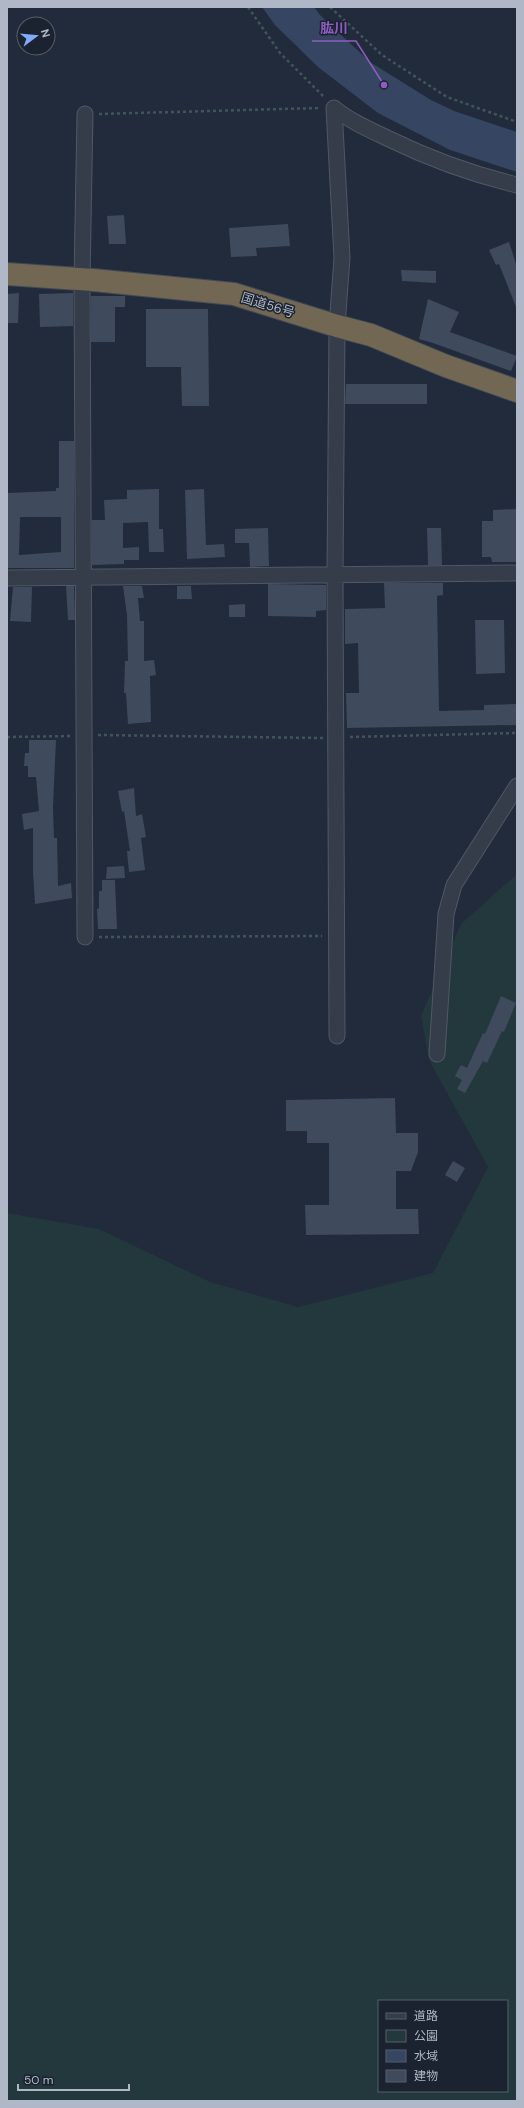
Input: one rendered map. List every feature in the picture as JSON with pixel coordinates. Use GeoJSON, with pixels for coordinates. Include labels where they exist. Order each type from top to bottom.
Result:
{"type":"FeatureCollection","features":[{"type":"Feature","properties":{"kind":"highway","name":"国道56号"},"geometry":{"type":"LineString","coordinates":[[7,274],[234,294],[371,335],[446,366],[517,391]]}},
{"type":"Feature","properties":{"kind":"street"},"geometry":{"type":"LineString","coordinates":[[334,108],[348,119],[420,154],[476,175],[517,185]]}},
{"type":"Feature","properties":{"kind":"street"},"geometry":{"type":"LineString","coordinates":[[334,108],[342,258],[337,326],[335,575],[337,1036]]}},
{"type":"Feature","properties":{"kind":"street"},"geometry":{"type":"LineString","coordinates":[[84,114],[82,280],[85,577],[85,937]]}},
{"type":"Feature","properties":{"kind":"street"},"geometry":{"type":"LineString","coordinates":[[7,578],[517,573]]}},
{"type":"Feature","properties":{"kind":"street"},"geometry":{"type":"LineString","coordinates":[[437,1054],[446,914],[454,885],[517,786]]}},
{"type":"Feature","properties":{"kind":"path"},"geometry":{"type":"LineString","coordinates":[[248,7],[280,53],[334,108]]}},
{"type":"Feature","properties":{"kind":"path"},"geometry":{"type":"LineString","coordinates":[[330,7],[382,56],[446,97],[517,122]]}},
{"type":"Feature","properties":{"kind":"path"},"geometry":{"type":"LineString","coordinates":[[84,114],[334,108]]}},
{"type":"Feature","properties":{"kind":"path"},"geometry":{"type":"LineString","coordinates":[[7,737],[84,735],[336,738],[517,733]]}},
{"type":"Feature","properties":{"kind":"path"},"geometry":{"type":"LineString","coordinates":[[85,937],[337,936]]}},
{"type":"Feature","properties":{"kind":"green space"},"geometry":{"type":"Polygon","coordinates":[[[517,874],[517,2101],[7,2101],[7,1213],[99,1229],[210,1282],[298,1307],[433,1273],[488,1167],[429,1060],[421,1016],[461,924],[517,874]]]}},
{"type":"Feature","properties":{"kind":"water"},"geometry":{"type":"Polygon","coordinates":[[[262,7],[314,7],[320,15],[370,62],[431,100],[454,111],[517,132],[517,172],[450,150],[378,113],[318,67],[275,25],[262,7]]]}},
{"type":"Feature","properties":{"kind":"building"},"geometry":{"type":"Polygon","coordinates":[[[124,215],[126,244],[109,244],[107,216],[124,215]]]}},
{"type":"Feature","properties":{"kind":"building"},"geometry":{"type":"Polygon","coordinates":[[[288,224],[290,246],[256,248],[257,256],[231,257],[229,228],[288,224]]]}},
{"type":"Feature","properties":{"kind":"building"},"geometry":{"type":"Polygon","coordinates":[[[509,242],[517,267],[516,307],[499,264],[496,265],[489,250],[509,242]]]}},
{"type":"Feature","properties":{"kind":"building"},"geometry":{"type":"Polygon","coordinates":[[[401,270],[436,271],[436,283],[402,281],[401,270]]]}},
{"type":"Feature","properties":{"kind":"building"},"geometry":{"type":"Polygon","coordinates":[[[19,293],[18,323],[7,323],[7,294],[19,293]]]}},
{"type":"Feature","properties":{"kind":"building"},"geometry":{"type":"Polygon","coordinates":[[[73,293],[73,326],[40,327],[39,294],[73,293]]]}},
{"type":"Feature","properties":{"kind":"building"},"geometry":{"type":"Polygon","coordinates":[[[91,296],[125,296],[125,307],[115,307],[115,342],[91,342],[91,296]]]}},
{"type":"Feature","properties":{"kind":"building"},"geometry":{"type":"Polygon","coordinates":[[[428,299],[459,312],[450,332],[517,356],[511,371],[419,339],[428,299]]]}},
{"type":"Feature","properties":{"kind":"building"},"geometry":{"type":"Polygon","coordinates":[[[146,309],[208,309],[209,406],[182,406],[181,367],[146,367],[146,309]]]}},
{"type":"Feature","properties":{"kind":"building"},"geometry":{"type":"Polygon","coordinates":[[[346,384],[427,384],[427,404],[345,404],[346,384]]]}},
{"type":"Feature","properties":{"kind":"building"},"geometry":{"type":"Polygon","coordinates":[[[59,441],[74,441],[74,568],[7,568],[7,493],[56,491],[56,488],[59,488],[59,441]],[[20,517],[19,555],[61,552],[61,517],[20,517]]]}},
{"type":"Feature","properties":{"kind":"building"},"geometry":{"type":"Polygon","coordinates":[[[159,489],[159,529],[163,529],[164,552],[149,552],[148,522],[123,523],[123,548],[139,547],[139,560],[124,560],[124,564],[92,565],[92,520],[105,520],[104,500],[127,499],[127,490],[159,489]]]}},
{"type":"Feature","properties":{"kind":"building"},"geometry":{"type":"Polygon","coordinates":[[[204,489],[206,545],[224,544],[225,557],[187,559],[185,490],[204,489]]]}},
{"type":"Feature","properties":{"kind":"building"},"geometry":{"type":"Polygon","coordinates":[[[517,509],[517,562],[492,562],[491,557],[482,557],[482,521],[493,521],[493,510],[517,509]]]}},
{"type":"Feature","properties":{"kind":"building"},"geometry":{"type":"Polygon","coordinates":[[[268,528],[269,566],[250,567],[249,543],[235,543],[235,529],[268,528]]]}},
{"type":"Feature","properties":{"kind":"building"},"geometry":{"type":"Polygon","coordinates":[[[427,528],[441,528],[442,565],[428,565],[427,528]]]}},
{"type":"Feature","properties":{"kind":"building"},"geometry":{"type":"Polygon","coordinates":[[[384,583],[443,583],[443,595],[437,596],[439,711],[484,710],[484,705],[517,704],[517,725],[347,728],[346,693],[359,693],[358,643],[345,644],[345,609],[385,608],[384,583]]]}},
{"type":"Feature","properties":{"kind":"building"},"geometry":{"type":"Polygon","coordinates":[[[268,584],[326,585],[326,610],[316,611],[316,617],[268,616],[268,584]]]}},
{"type":"Feature","properties":{"kind":"building"},"geometry":{"type":"Polygon","coordinates":[[[66,586],[74,586],[75,620],[68,620],[66,586]]]}},
{"type":"Feature","properties":{"kind":"building"},"geometry":{"type":"Polygon","coordinates":[[[123,586],[142,586],[144,598],[138,598],[140,621],[144,621],[144,661],[154,660],[156,675],[150,676],[151,722],[128,724],[126,693],[124,693],[125,661],[128,661],[127,615],[123,586]]]}},
{"type":"Feature","properties":{"kind":"building"},"geometry":{"type":"Polygon","coordinates":[[[177,586],[191,586],[192,599],[177,599],[177,586]]]}},
{"type":"Feature","properties":{"kind":"building"},"geometry":{"type":"Polygon","coordinates":[[[13,587],[32,587],[31,622],[10,621],[13,587]]]}},
{"type":"Feature","properties":{"kind":"building"},"geometry":{"type":"Polygon","coordinates":[[[245,604],[245,617],[229,617],[229,605],[245,604]]]}},
{"type":"Feature","properties":{"kind":"building"},"geometry":{"type":"Polygon","coordinates":[[[475,620],[504,620],[505,673],[476,674],[475,620]]]}},
{"type":"Feature","properties":{"kind":"building"},"geometry":{"type":"Polygon","coordinates":[[[29,740],[56,740],[53,807],[54,838],[57,838],[58,886],[71,883],[72,898],[35,904],[33,828],[24,830],[22,814],[39,811],[36,777],[28,777],[28,766],[24,766],[25,753],[29,753],[29,740]]]}},
{"type":"Feature","properties":{"kind":"building"},"geometry":{"type":"Polygon","coordinates":[[[134,788],[136,816],[142,814],[146,837],[141,838],[145,870],[129,872],[127,851],[130,851],[124,811],[122,812],[118,791],[134,788]]]}},
{"type":"Feature","properties":{"kind":"building"},"geometry":{"type":"Polygon","coordinates":[[[124,866],[125,878],[106,879],[107,867],[124,866]]]}},
{"type":"Feature","properties":{"kind":"building"},"geometry":{"type":"Polygon","coordinates":[[[102,880],[115,880],[117,929],[98,929],[97,909],[99,908],[99,891],[102,891],[102,880]]]}},
{"type":"Feature","properties":{"kind":"building"},"geometry":{"type":"Polygon","coordinates":[[[501,996],[516,1003],[504,1032],[502,1031],[487,1063],[483,1061],[465,1093],[457,1089],[462,1080],[455,1076],[461,1065],[467,1068],[483,1033],[485,1034],[501,996]]]}},
{"type":"Feature","properties":{"kind":"building"},"geometry":{"type":"Polygon","coordinates":[[[395,1098],[396,1133],[418,1133],[418,1152],[411,1171],[396,1171],[396,1209],[418,1209],[419,1234],[306,1235],[305,1205],[329,1205],[329,1143],[307,1143],[307,1131],[286,1131],[286,1100],[395,1098]]]}},
{"type":"Feature","properties":{"kind":"building"},"geometry":{"type":"Polygon","coordinates":[[[453,1161],[465,1168],[457,1182],[445,1175],[453,1161]]]}},
{"type":"Feature","properties":{"kind":"place","name":"肱川"},"geometry":{"type":"Point","coordinates":[384,85]}}]}
